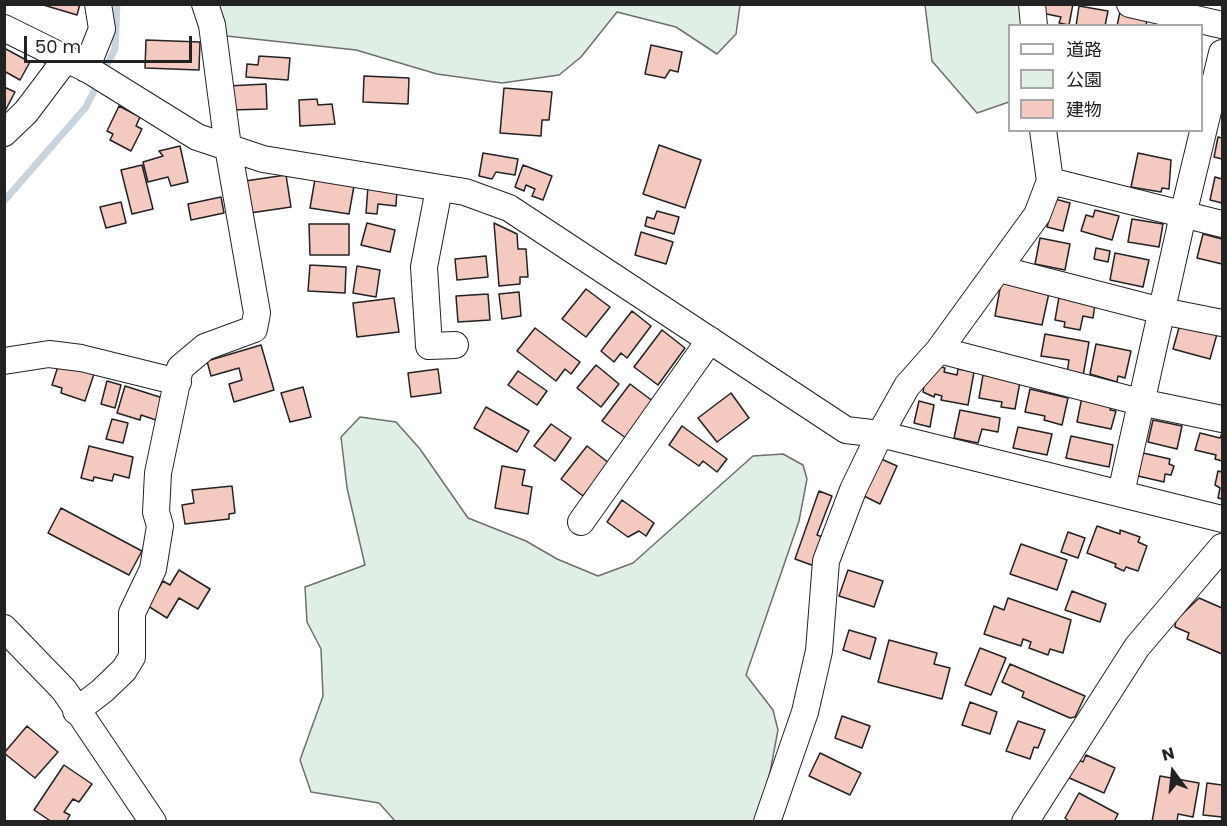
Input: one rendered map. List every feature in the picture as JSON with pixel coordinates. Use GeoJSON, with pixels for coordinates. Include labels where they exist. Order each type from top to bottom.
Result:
{"type":"FeatureCollection","features":[{"type":"Feature","properties":{"kind":"street"},"geometry":{"type":"LineString","coordinates":[[4,133],[80,66],[102,29],[98,4]]}},
{"type":"Feature","properties":{"kind":"street"},"geometry":{"type":"LineString","coordinates":[[76,711],[110,684],[124,670],[132,657],[132,613],[153,569],[160,526],[156,512],[158,473],[180,368],[205,347],[254,329],[257,313],[228,147],[212,25],[205,4]]}},
{"type":"Feature","properties":{"kind":"street"},"geometry":{"type":"LineString","coordinates":[[1032,4],[1034,24]]}},
{"type":"Feature","properties":{"kind":"street"},"geometry":{"type":"LineString","coordinates":[[1130,4],[1222,25]]}},
{"type":"Feature","properties":{"kind":"street"},"geometry":{"type":"LineString","coordinates":[[4,28],[119,88],[197,137],[262,159],[465,192],[509,208],[846,430],[880,434],[1222,519]]}},
{"type":"Feature","properties":{"kind":"street"},"geometry":{"type":"LineString","coordinates":[[1121,493],[1182,215],[1210,119],[1222,53]]}},
{"type":"Feature","properties":{"kind":"street"},"geometry":{"type":"LineString","coordinates":[[767,822],[804,712],[819,651],[826,561],[853,490],[880,434],[907,386],[939,350],[1037,215],[1050,181],[1043,132]]}},
{"type":"Feature","properties":{"kind":"street"},"geometry":{"type":"LineString","coordinates":[[1050,181],[1222,224]]}},
{"type":"Feature","properties":{"kind":"street"},"geometry":{"type":"LineString","coordinates":[[439,189],[424,267],[429,346],[455,345]]}},
{"type":"Feature","properties":{"kind":"street"},"geometry":{"type":"LineString","coordinates":[[999,269],[1162,311],[1222,323]]}},
{"type":"Feature","properties":{"kind":"street"},"geometry":{"type":"LineString","coordinates":[[581,522],[710,340]]}},
{"type":"Feature","properties":{"kind":"street"},"geometry":{"type":"LineString","coordinates":[[939,350],[1140,402],[1222,419]]}},
{"type":"Feature","properties":{"kind":"street"},"geometry":{"type":"LineString","coordinates":[[4,361],[49,354],[81,358],[178,382]]}},
{"type":"Feature","properties":{"kind":"street"},"geometry":{"type":"LineString","coordinates":[[1026,822],[1137,647],[1222,547]]}},
{"type":"Feature","properties":{"kind":"street"},"geometry":{"type":"LineString","coordinates":[[4,628],[64,690],[153,822]]}},
{"type":"Feature","properties":{"kind":"green space"},"geometry":{"type":"Polygon","coordinates":[[[204,5],[740,5],[736,34],[717,54],[676,27],[617,12],[581,57],[559,75],[502,83],[437,74],[356,50],[217,35],[204,5]]]}},
{"type":"Feature","properties":{"kind":"green space"},"geometry":{"type":"Polygon","coordinates":[[[925,5],[1029,5],[1028,24],[1008,24],[1008,102],[977,113],[932,61],[925,5]]]}},
{"type":"Feature","properties":{"kind":"green space"},"geometry":{"type":"Polygon","coordinates":[[[360,417],[396,422],[420,449],[468,518],[526,541],[557,559],[598,576],[633,563],[753,456],[783,454],[803,465],[807,479],[799,521],[746,675],[773,710],[778,730],[768,783],[757,821],[395,821],[379,803],[311,792],[300,760],[323,696],[321,649],[307,622],[305,587],[365,565],[347,488],[341,437],[360,417]]]}},
{"type":"Feature","properties":{"kind":"building"},"geometry":{"type":"Polygon","coordinates":[[[40,4],[80,4],[77,15],[40,4]]]}},
{"type":"Feature","properties":{"kind":"building"},"geometry":{"type":"Polygon","coordinates":[[[1044,4],[1073,4],[1069,24],[1059,23],[1061,17],[1042,13],[1044,4]]]}},
{"type":"Feature","properties":{"kind":"building"},"geometry":{"type":"Polygon","coordinates":[[[1079,6],[1108,11],[1105,24],[1076,24],[1079,6]]]}},
{"type":"Feature","properties":{"kind":"building"},"geometry":{"type":"Polygon","coordinates":[[[1120,12],[1147,18],[1146,24],[1117,24],[1120,12]]]}},
{"type":"Feature","properties":{"kind":"building"},"geometry":{"type":"Polygon","coordinates":[[[146,40],[200,42],[199,70],[145,68],[146,40]]]}},
{"type":"Feature","properties":{"kind":"building"},"geometry":{"type":"Polygon","coordinates":[[[651,45],[682,52],[678,72],[670,70],[665,78],[645,74],[651,45]]]}},
{"type":"Feature","properties":{"kind":"building"},"geometry":{"type":"Polygon","coordinates":[[[4,48],[30,62],[20,80],[4,71],[4,48]]]}},
{"type":"Feature","properties":{"kind":"building"},"geometry":{"type":"Polygon","coordinates":[[[259,56],[290,58],[288,80],[246,77],[247,64],[258,65],[259,56]]]}},
{"type":"Feature","properties":{"kind":"building"},"geometry":{"type":"Polygon","coordinates":[[[364,76],[409,78],[408,104],[363,102],[364,76]]]}},
{"type":"Feature","properties":{"kind":"building"},"geometry":{"type":"Polygon","coordinates":[[[266,84],[267,109],[230,110],[228,86],[266,84]]]}},
{"type":"Feature","properties":{"kind":"building"},"geometry":{"type":"Polygon","coordinates":[[[4,87],[15,92],[4,113],[4,87]]]}},
{"type":"Feature","properties":{"kind":"building"},"geometry":{"type":"Polygon","coordinates":[[[504,88],[552,92],[549,120],[542,120],[541,136],[500,133],[504,88]]]}},
{"type":"Feature","properties":{"kind":"building"},"geometry":{"type":"Polygon","coordinates":[[[317,99],[318,105],[332,104],[335,124],[300,126],[299,100],[317,99]]]}},
{"type":"Feature","properties":{"kind":"building"},"geometry":{"type":"Polygon","coordinates":[[[119,106],[140,117],[136,126],[142,129],[131,151],[110,140],[113,134],[107,131],[119,106]]]}},
{"type":"Feature","properties":{"kind":"building"},"geometry":{"type":"Polygon","coordinates":[[[1218,137],[1222,138],[1222,159],[1214,157],[1218,137]]]}},
{"type":"Feature","properties":{"kind":"building"},"geometry":{"type":"Polygon","coordinates":[[[659,145],[701,160],[685,208],[643,194],[659,145]]]}},
{"type":"Feature","properties":{"kind":"building"},"geometry":{"type":"Polygon","coordinates":[[[180,146],[188,182],[171,186],[168,177],[148,182],[143,162],[163,156],[159,151],[180,146]]]}},
{"type":"Feature","properties":{"kind":"building"},"geometry":{"type":"Polygon","coordinates":[[[483,153],[518,159],[515,175],[496,172],[492,179],[479,176],[483,153]]]}},
{"type":"Feature","properties":{"kind":"building"},"geometry":{"type":"Polygon","coordinates":[[[1138,153],[1171,160],[1169,189],[1162,188],[1161,192],[1131,187],[1138,153]]]}},
{"type":"Feature","properties":{"kind":"building"},"geometry":{"type":"Polygon","coordinates":[[[142,165],[153,209],[132,214],[121,170],[142,165]]]}},
{"type":"Feature","properties":{"kind":"building"},"geometry":{"type":"Polygon","coordinates":[[[523,165],[552,176],[543,200],[532,196],[535,189],[526,185],[524,191],[515,187],[523,165]]]}},
{"type":"Feature","properties":{"kind":"building"},"geometry":{"type":"Polygon","coordinates":[[[286,175],[291,207],[250,213],[245,181],[286,175]]]}},
{"type":"Feature","properties":{"kind":"building"},"geometry":{"type":"Polygon","coordinates":[[[1215,177],[1222,179],[1222,203],[1210,200],[1215,177]]]}},
{"type":"Feature","properties":{"kind":"building"},"geometry":{"type":"Polygon","coordinates":[[[315,179],[354,186],[349,214],[310,208],[315,179]]]}},
{"type":"Feature","properties":{"kind":"building"},"geometry":{"type":"Polygon","coordinates":[[[368,186],[397,189],[396,206],[378,204],[377,214],[366,213],[368,186]]]}},
{"type":"Feature","properties":{"kind":"building"},"geometry":{"type":"Polygon","coordinates":[[[221,197],[224,213],[191,220],[188,204],[221,197]]]}},
{"type":"Feature","properties":{"kind":"building"},"geometry":{"type":"Polygon","coordinates":[[[1055,199],[1070,203],[1063,231],[1047,227],[1055,199]]]}},
{"type":"Feature","properties":{"kind":"building"},"geometry":{"type":"Polygon","coordinates":[[[121,202],[126,223],[106,228],[100,207],[121,202]]]}},
{"type":"Feature","properties":{"kind":"building"},"geometry":{"type":"Polygon","coordinates":[[[1095,210],[1119,216],[1112,240],[1081,231],[1086,215],[1093,217],[1095,210]]]}},
{"type":"Feature","properties":{"kind":"building"},"geometry":{"type":"Polygon","coordinates":[[[657,211],[679,217],[674,234],[645,226],[647,217],[654,219],[657,211]]]}},
{"type":"Feature","properties":{"kind":"building"},"geometry":{"type":"Polygon","coordinates":[[[1132,219],[1163,224],[1159,247],[1128,242],[1132,219]]]}},
{"type":"Feature","properties":{"kind":"building"},"geometry":{"type":"Polygon","coordinates":[[[367,223],[395,230],[390,252],[361,245],[367,223]]]}},
{"type":"Feature","properties":{"kind":"building"},"geometry":{"type":"Polygon","coordinates":[[[494,223],[517,234],[518,249],[526,249],[528,277],[520,277],[520,284],[499,286],[494,223]]]}},
{"type":"Feature","properties":{"kind":"building"},"geometry":{"type":"Polygon","coordinates":[[[309,224],[349,224],[349,255],[310,255],[309,224]]]}},
{"type":"Feature","properties":{"kind":"building"},"geometry":{"type":"Polygon","coordinates":[[[641,232],[673,242],[666,264],[635,255],[641,232]]]}},
{"type":"Feature","properties":{"kind":"building"},"geometry":{"type":"Polygon","coordinates":[[[1203,234],[1222,239],[1222,264],[1197,258],[1203,234]]]}},
{"type":"Feature","properties":{"kind":"building"},"geometry":{"type":"Polygon","coordinates":[[[1040,238],[1070,244],[1065,270],[1035,264],[1040,238]]]}},
{"type":"Feature","properties":{"kind":"building"},"geometry":{"type":"Polygon","coordinates":[[[1096,248],[1110,251],[1108,262],[1094,259],[1096,248]]]}},
{"type":"Feature","properties":{"kind":"building"},"geometry":{"type":"Polygon","coordinates":[[[1115,253],[1149,260],[1143,287],[1110,280],[1115,253]]]}},
{"type":"Feature","properties":{"kind":"building"},"geometry":{"type":"Polygon","coordinates":[[[486,256],[488,277],[457,280],[455,259],[486,256]]]}},
{"type":"Feature","properties":{"kind":"building"},"geometry":{"type":"Polygon","coordinates":[[[310,265],[346,267],[345,293],[308,291],[310,265]]]}},
{"type":"Feature","properties":{"kind":"building"},"geometry":{"type":"Polygon","coordinates":[[[357,266],[380,270],[376,297],[353,293],[357,266]]]}},
{"type":"Feature","properties":{"kind":"building"},"geometry":{"type":"Polygon","coordinates":[[[1001,283],[1049,293],[1042,325],[995,316],[1001,283]]]}},
{"type":"Feature","properties":{"kind":"building"},"geometry":{"type":"Polygon","coordinates":[[[586,289],[610,307],[586,337],[562,319],[586,289]]]}},
{"type":"Feature","properties":{"kind":"building"},"geometry":{"type":"Polygon","coordinates":[[[519,292],[521,316],[502,319],[499,294],[519,292]]]}},
{"type":"Feature","properties":{"kind":"building"},"geometry":{"type":"Polygon","coordinates":[[[488,294],[490,320],[458,322],[456,296],[488,294]]]}},
{"type":"Feature","properties":{"kind":"building"},"geometry":{"type":"Polygon","coordinates":[[[1059,297],[1095,304],[1093,318],[1083,316],[1080,330],[1064,327],[1065,322],[1055,320],[1059,297]]]}},
{"type":"Feature","properties":{"kind":"building"},"geometry":{"type":"Polygon","coordinates":[[[394,298],[399,332],[357,337],[353,303],[394,298]]]}},
{"type":"Feature","properties":{"kind":"building"},"geometry":{"type":"Polygon","coordinates":[[[632,311],[651,326],[627,358],[621,353],[614,362],[601,351],[632,311]]]}},
{"type":"Feature","properties":{"kind":"building"},"geometry":{"type":"Polygon","coordinates":[[[1180,324],[1217,334],[1210,359],[1173,349],[1180,324]]]}},
{"type":"Feature","properties":{"kind":"building"},"geometry":{"type":"Polygon","coordinates":[[[535,328],[580,362],[571,374],[565,369],[556,381],[517,351],[535,328]]]}},
{"type":"Feature","properties":{"kind":"building"},"geometry":{"type":"Polygon","coordinates":[[[662,330],[685,348],[658,385],[634,367],[662,330]]]}},
{"type":"Feature","properties":{"kind":"building"},"geometry":{"type":"Polygon","coordinates":[[[1045,334],[1089,342],[1083,376],[1067,373],[1069,360],[1041,356],[1045,334]]]}},
{"type":"Feature","properties":{"kind":"building"},"geometry":{"type":"Polygon","coordinates":[[[1096,344],[1131,351],[1125,378],[1118,376],[1117,382],[1090,374],[1096,344]]]}},
{"type":"Feature","properties":{"kind":"building"},"geometry":{"type":"Polygon","coordinates":[[[261,345],[274,390],[234,402],[229,384],[242,380],[239,368],[211,376],[207,361],[261,345]]]}},
{"type":"Feature","properties":{"kind":"building"},"geometry":{"type":"Polygon","coordinates":[[[59,363],[94,374],[85,401],[61,393],[62,388],[52,385],[59,363]]]}},
{"type":"Feature","properties":{"kind":"building"},"geometry":{"type":"Polygon","coordinates":[[[596,365],[619,384],[601,407],[577,388],[596,365]]]}},
{"type":"Feature","properties":{"kind":"building"},"geometry":{"type":"Polygon","coordinates":[[[933,365],[945,368],[944,372],[957,375],[958,369],[974,372],[968,405],[941,400],[942,396],[935,394],[934,397],[923,392],[925,379],[930,380],[933,365]]]}},
{"type":"Feature","properties":{"kind":"building"},"geometry":{"type":"Polygon","coordinates":[[[438,369],[441,393],[411,397],[408,373],[438,369]]]}},
{"type":"Feature","properties":{"kind":"building"},"geometry":{"type":"Polygon","coordinates":[[[518,371],[547,391],[537,405],[508,385],[518,371]]]}},
{"type":"Feature","properties":{"kind":"building"},"geometry":{"type":"Polygon","coordinates":[[[983,375],[1020,382],[1015,409],[1001,407],[1002,402],[979,398],[983,375]]]}},
{"type":"Feature","properties":{"kind":"building"},"geometry":{"type":"Polygon","coordinates":[[[107,381],[121,385],[115,408],[101,404],[107,381]]]}},
{"type":"Feature","properties":{"kind":"building"},"geometry":{"type":"Polygon","coordinates":[[[630,384],[654,402],[626,438],[602,421],[630,384]]]}},
{"type":"Feature","properties":{"kind":"building"},"geometry":{"type":"Polygon","coordinates":[[[125,386],[166,399],[159,421],[141,415],[140,420],[117,413],[125,386]]]}},
{"type":"Feature","properties":{"kind":"building"},"geometry":{"type":"Polygon","coordinates":[[[303,387],[311,417],[290,422],[281,393],[303,387]]]}},
{"type":"Feature","properties":{"kind":"building"},"geometry":{"type":"Polygon","coordinates":[[[1030,389],[1068,398],[1062,425],[1044,420],[1045,416],[1025,412],[1030,389]]]}},
{"type":"Feature","properties":{"kind":"building"},"geometry":{"type":"Polygon","coordinates":[[[731,393],[749,418],[717,442],[698,418],[731,393]]]}},
{"type":"Feature","properties":{"kind":"building"},"geometry":{"type":"Polygon","coordinates":[[[1082,397],[1112,405],[1110,410],[1116,411],[1111,429],[1077,422],[1082,397]]]}},
{"type":"Feature","properties":{"kind":"building"},"geometry":{"type":"Polygon","coordinates":[[[919,401],[934,405],[930,427],[914,423],[919,401]]]}},
{"type":"Feature","properties":{"kind":"building"},"geometry":{"type":"Polygon","coordinates":[[[486,407],[529,431],[517,452],[474,428],[486,407]]]}},
{"type":"Feature","properties":{"kind":"building"},"geometry":{"type":"Polygon","coordinates":[[[960,410],[1000,418],[998,432],[982,429],[978,443],[954,438],[960,410]]]}},
{"type":"Feature","properties":{"kind":"building"},"geometry":{"type":"Polygon","coordinates":[[[112,419],[128,423],[123,443],[106,439],[112,419]]]}},
{"type":"Feature","properties":{"kind":"building"},"geometry":{"type":"Polygon","coordinates":[[[1153,420],[1182,426],[1177,449],[1148,442],[1153,420]]]}},
{"type":"Feature","properties":{"kind":"building"},"geometry":{"type":"Polygon","coordinates":[[[551,424],[571,438],[555,461],[534,446],[551,424]]]}},
{"type":"Feature","properties":{"kind":"building"},"geometry":{"type":"Polygon","coordinates":[[[682,426],[727,459],[717,472],[703,461],[699,466],[669,445],[682,426]]]}},
{"type":"Feature","properties":{"kind":"building"},"geometry":{"type":"Polygon","coordinates":[[[1018,427],[1052,434],[1047,455],[1013,448],[1018,427]]]}},
{"type":"Feature","properties":{"kind":"building"},"geometry":{"type":"Polygon","coordinates":[[[1200,433],[1220,438],[1222,433],[1222,461],[1215,459],[1216,455],[1195,450],[1200,433]]]}},
{"type":"Feature","properties":{"kind":"building"},"geometry":{"type":"Polygon","coordinates":[[[1071,436],[1113,445],[1109,467],[1066,458],[1071,436]]]}},
{"type":"Feature","properties":{"kind":"building"},"geometry":{"type":"Polygon","coordinates":[[[89,446],[133,457],[129,478],[114,474],[112,481],[94,477],[93,481],[81,478],[89,446]]]}},
{"type":"Feature","properties":{"kind":"building"},"geometry":{"type":"Polygon","coordinates":[[[587,446],[609,463],[583,496],[561,479],[587,446]]]}},
{"type":"Feature","properties":{"kind":"building"},"geometry":{"type":"Polygon","coordinates":[[[1143,453],[1170,459],[1169,464],[1174,466],[1171,475],[1165,474],[1164,482],[1138,476],[1143,453]]]}},
{"type":"Feature","properties":{"kind":"building"},"geometry":{"type":"Polygon","coordinates":[[[879,458],[897,466],[880,504],[862,495],[879,458]]]}},
{"type":"Feature","properties":{"kind":"building"},"geometry":{"type":"Polygon","coordinates":[[[502,466],[525,470],[522,485],[532,487],[528,514],[495,508],[502,466]]]}},
{"type":"Feature","properties":{"kind":"building"},"geometry":{"type":"Polygon","coordinates":[[[1218,471],[1222,472],[1222,499],[1218,498],[1220,488],[1215,485],[1218,471]]]}},
{"type":"Feature","properties":{"kind":"building"},"geometry":{"type":"Polygon","coordinates":[[[232,486],[235,513],[229,514],[229,519],[185,524],[182,505],[194,503],[192,490],[232,486]]]}},
{"type":"Feature","properties":{"kind":"building"},"geometry":{"type":"Polygon","coordinates":[[[819,491],[832,496],[817,535],[828,539],[817,567],[795,559],[819,491]]]}},
{"type":"Feature","properties":{"kind":"building"},"geometry":{"type":"Polygon","coordinates":[[[622,500],[654,523],[646,536],[639,531],[628,537],[607,522],[622,500]]]}},
{"type":"Feature","properties":{"kind":"building"},"geometry":{"type":"Polygon","coordinates":[[[61,508],[142,551],[129,575],[48,533],[61,508]]]}},
{"type":"Feature","properties":{"kind":"building"},"geometry":{"type":"Polygon","coordinates":[[[1097,526],[1120,534],[1120,530],[1140,537],[1138,542],[1147,546],[1138,571],[1126,567],[1124,571],[1115,567],[1116,564],[1087,553],[1097,526]]]}},
{"type":"Feature","properties":{"kind":"building"},"geometry":{"type":"Polygon","coordinates":[[[1068,532],[1085,538],[1078,558],[1061,552],[1068,532]]]}},
{"type":"Feature","properties":{"kind":"building"},"geometry":{"type":"Polygon","coordinates":[[[1021,544],[1067,560],[1057,590],[1010,574],[1021,544]]]}},
{"type":"Feature","properties":{"kind":"building"},"geometry":{"type":"Polygon","coordinates":[[[179,570],[210,589],[198,609],[179,598],[167,618],[148,606],[163,581],[170,585],[179,570]]]}},
{"type":"Feature","properties":{"kind":"building"},"geometry":{"type":"Polygon","coordinates":[[[848,570],[883,581],[874,607],[839,596],[848,570]]]}},
{"type":"Feature","properties":{"kind":"building"},"geometry":{"type":"Polygon","coordinates":[[[1072,591],[1106,604],[1100,622],[1065,610],[1072,591]]]}},
{"type":"Feature","properties":{"kind":"building"},"geometry":{"type":"Polygon","coordinates":[[[1008,598],[1071,620],[1063,653],[1050,649],[1048,655],[1029,648],[1031,642],[1023,639],[1021,646],[984,634],[994,606],[1004,610],[1008,598]]]}},
{"type":"Feature","properties":{"kind":"building"},"geometry":{"type":"Polygon","coordinates":[[[1199,598],[1222,608],[1222,654],[1187,639],[1189,633],[1175,627],[1176,620],[1199,598]]]}},
{"type":"Feature","properties":{"kind":"building"},"geometry":{"type":"Polygon","coordinates":[[[849,630],[876,638],[870,659],[843,650],[849,630]]]}},
{"type":"Feature","properties":{"kind":"building"},"geometry":{"type":"Polygon","coordinates":[[[889,640],[937,653],[934,664],[950,668],[942,699],[878,682],[889,640]]]}},
{"type":"Feature","properties":{"kind":"building"},"geometry":{"type":"Polygon","coordinates":[[[980,648],[1006,658],[991,695],[965,685],[980,648]]]}},
{"type":"Feature","properties":{"kind":"building"},"geometry":{"type":"Polygon","coordinates":[[[1010,664],[1085,696],[1075,717],[1070,718],[1022,697],[1024,692],[1002,682],[1010,664]]]}},
{"type":"Feature","properties":{"kind":"building"},"geometry":{"type":"Polygon","coordinates":[[[970,702],[997,712],[990,734],[962,725],[970,702]]]}},
{"type":"Feature","properties":{"kind":"building"},"geometry":{"type":"Polygon","coordinates":[[[842,716],[870,726],[862,748],[835,738],[842,716]]]}},
{"type":"Feature","properties":{"kind":"building"},"geometry":{"type":"Polygon","coordinates":[[[1018,721],[1045,730],[1038,748],[1034,747],[1030,759],[1006,751],[1018,721]]]}},
{"type":"Feature","properties":{"kind":"building"},"geometry":{"type":"Polygon","coordinates":[[[27,726],[58,752],[35,778],[4,753],[27,726]]]}},
{"type":"Feature","properties":{"kind":"building"},"geometry":{"type":"Polygon","coordinates":[[[820,753],[861,773],[850,795],[809,776],[820,753]]]}},
{"type":"Feature","properties":{"kind":"building"},"geometry":{"type":"Polygon","coordinates":[[[1086,755],[1115,768],[1104,793],[1067,777],[1075,758],[1083,762],[1086,755]]]}},
{"type":"Feature","properties":{"kind":"building"},"geometry":{"type":"Polygon","coordinates":[[[64,765],[92,784],[79,802],[73,799],[64,812],[70,815],[66,822],[52,822],[34,810],[64,765]]]}},
{"type":"Feature","properties":{"kind":"building"},"geometry":{"type":"Polygon","coordinates":[[[1160,776],[1199,783],[1193,817],[1178,814],[1177,822],[1152,822],[1160,776]]]}},
{"type":"Feature","properties":{"kind":"building"},"geometry":{"type":"Polygon","coordinates":[[[1207,783],[1222,785],[1222,817],[1203,815],[1207,783]]]}},
{"type":"Feature","properties":{"kind":"building"},"geometry":{"type":"Polygon","coordinates":[[[1079,793],[1118,814],[1114,822],[1070,822],[1065,818],[1079,793]]]}},
{"type":"Feature","properties":{"kind":"waterway"},"geometry":{"type":"LineString","coordinates":[[4,201],[86,107],[115,49],[117,4]]}}]}
